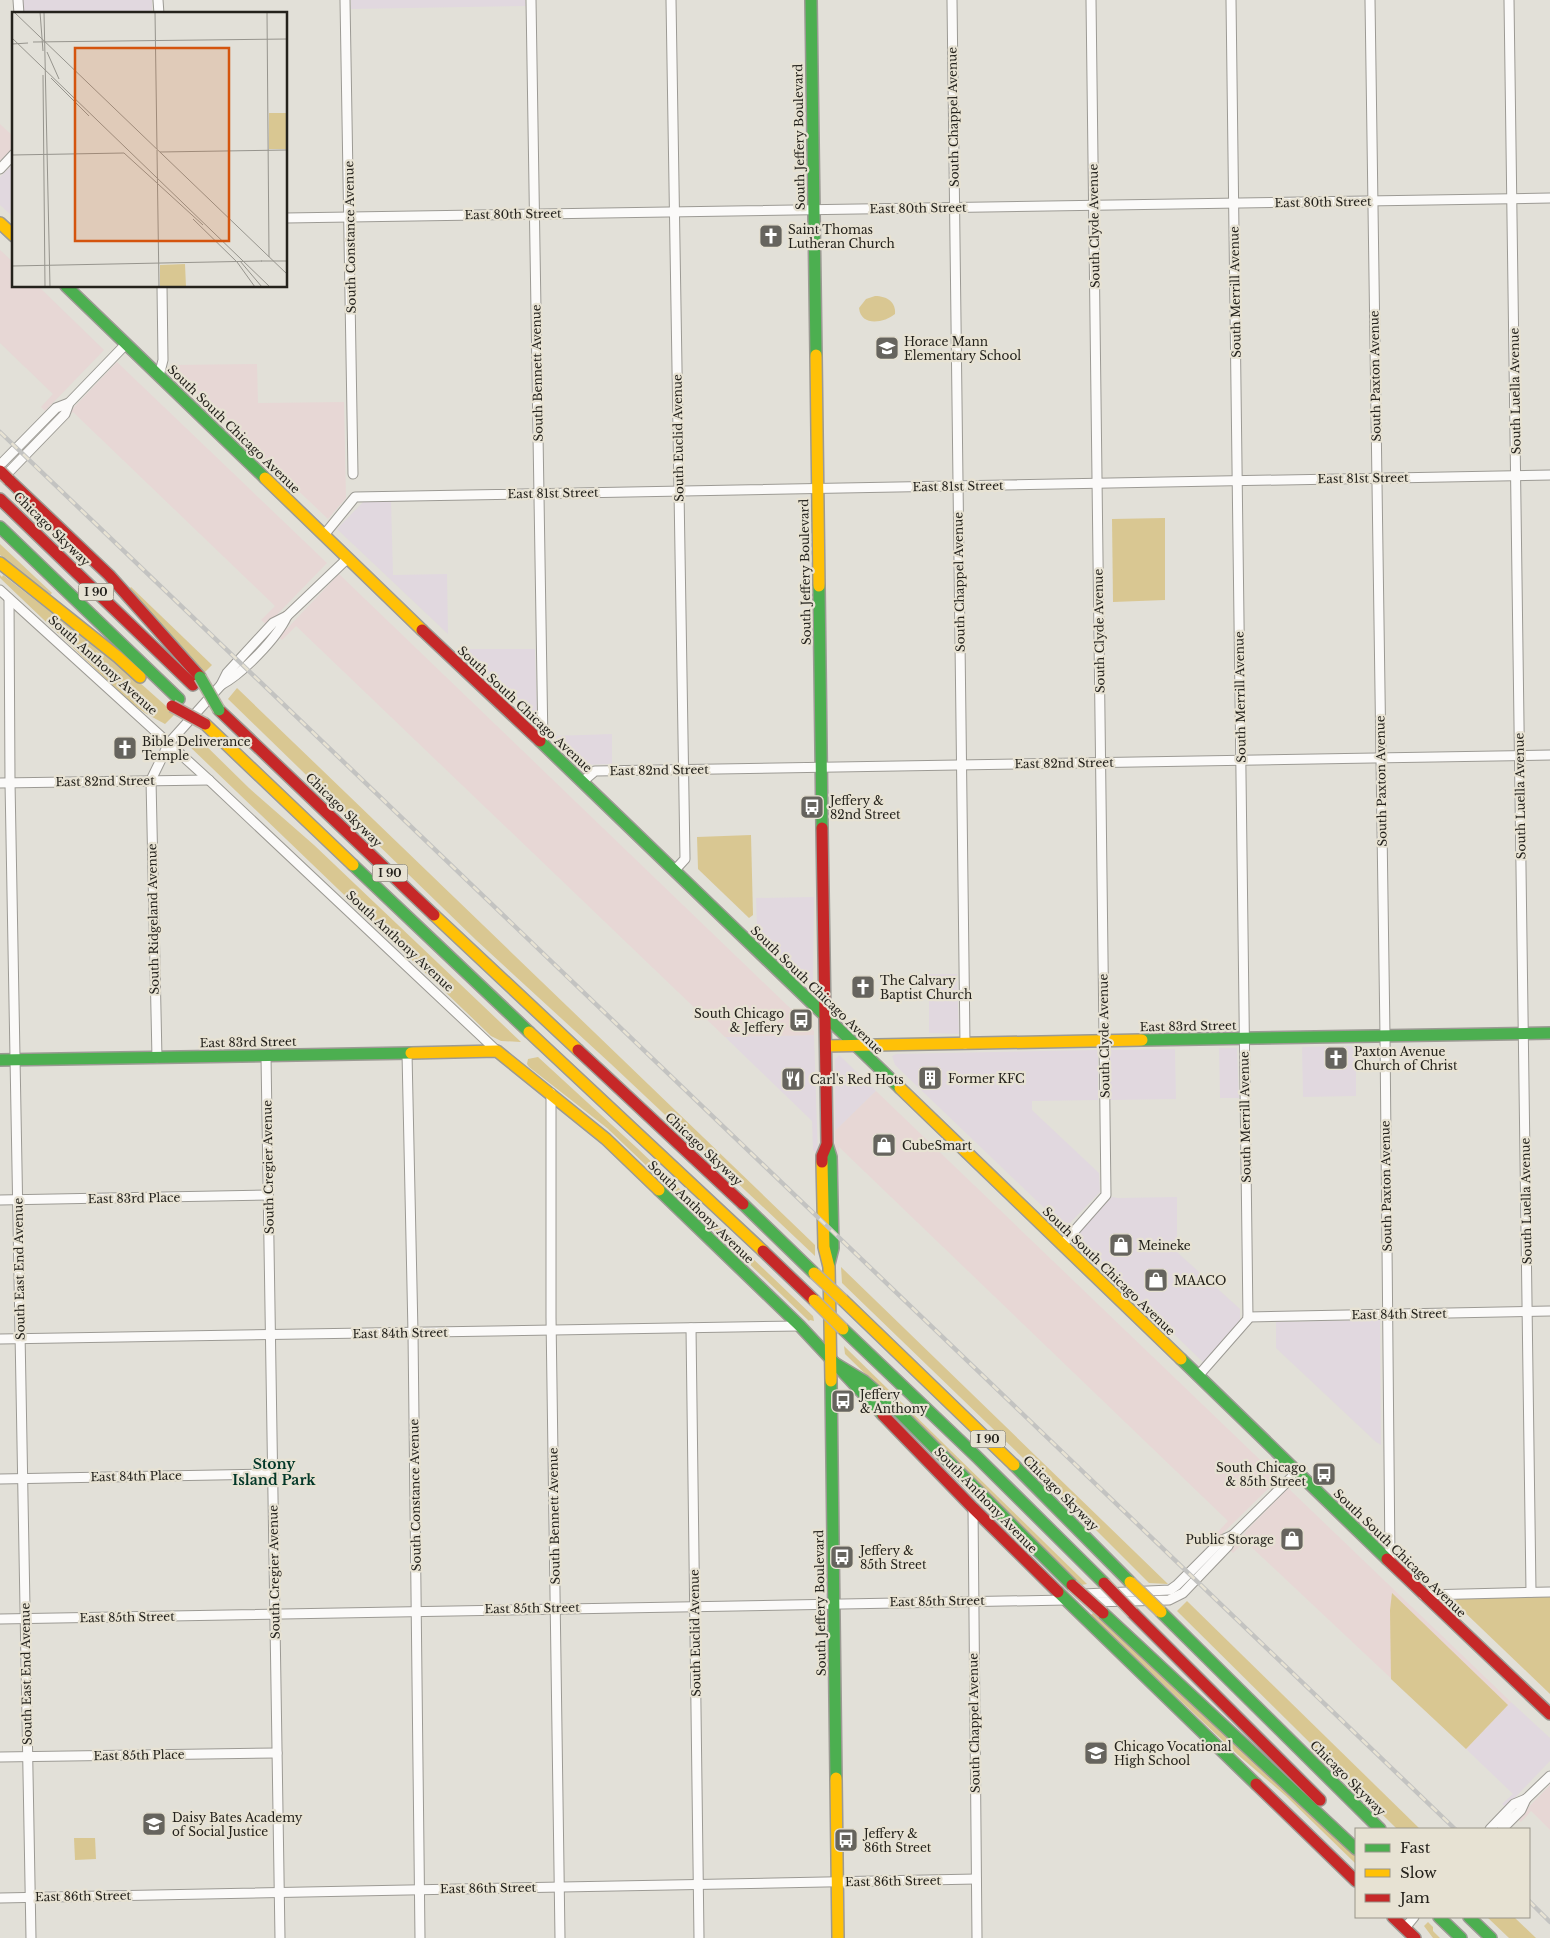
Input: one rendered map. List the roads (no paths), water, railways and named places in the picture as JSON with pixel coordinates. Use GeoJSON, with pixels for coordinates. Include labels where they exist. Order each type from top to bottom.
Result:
{"type":"FeatureCollection","features":[{"type":"Feature","properties":{"kind":"main road","name":"South Jeffery Boulevard"},"geometry":{"type":"LineString","coordinates":[[810,0],[827,1144],[831,1157],[833,1248],[829,1267],[838,1938]]}},
{"type":"Feature","properties":{"kind":"main road"},"geometry":{"type":"LineString","coordinates":[[0,223],[12,234]]}},
{"type":"Feature","properties":{"kind":"main road","name":"South South Chicago Avenue"},"geometry":{"type":"LineString","coordinates":[[68,288],[1298,1471],[1423,1595],[1550,1714]]}},
{"type":"Feature","properties":{"kind":"main road"},"geometry":{"type":"LineString","coordinates":[[0,470],[5,480],[109,575],[196,681]]}},
{"type":"Feature","properties":{"kind":"main road","name":"Chicago Skyway"},"geometry":{"type":"LineString","coordinates":[[0,499],[196,681],[219,710],[451,932],[594,1064],[843,1300],[988,1440],[1379,1828]]}},
{"type":"Feature","properties":{"kind":"main road","name":"I 90"},"geometry":{"type":"LineString","coordinates":[[0,527],[176,703],[205,724],[532,1036],[689,1180],[977,1457],[1355,1835]]}},
{"type":"Feature","properties":{"kind":"main road"},"geometry":{"type":"LineString","coordinates":[[0,563],[176,703]]}},
{"type":"Feature","properties":{"kind":"main road","name":"East 83rd Street"},"geometry":{"type":"LineString","coordinates":[[826,1046],[1550,1033]]}},
{"type":"Feature","properties":{"kind":"main road","name":"East 83rd Street"},"geometry":{"type":"LineString","coordinates":[[0,1060],[497,1051]]}},
{"type":"Feature","properties":{"kind":"main road","name":"South Anthony Avenue"},"geometry":{"type":"LineString","coordinates":[[497,1051],[606,1138],[800,1326],[972,1508],[1355,1880]]}},
{"type":"Feature","properties":{"kind":"main road"},"geometry":{"type":"LineString","coordinates":[[831,1360],[866,1382],[893,1406],[1072,1585],[1355,1847]]}},
{"type":"Feature","properties":{"kind":"main road"},"geometry":{"type":"LineString","coordinates":[[1394,1918],[1415,1938]]}},
{"type":"Feature","properties":{"kind":"main road"},"geometry":{"type":"LineString","coordinates":[[1440,1918],[1461,1938]]}},
{"type":"Feature","properties":{"kind":"main road"},"geometry":{"type":"LineString","coordinates":[[1470,1918],[1492,1938]]}},
{"type":"Feature","properties":{"kind":"street","name":"South Constance Avenue"},"geometry":{"type":"LineString","coordinates":[[345,0],[353,474]]}},
{"type":"Feature","properties":{"kind":"street","name":"South Bennett Avenue"},"geometry":{"type":"LineString","coordinates":[[531,0],[543,746]]}},
{"type":"Feature","properties":{"kind":"street","name":"South Euclid Avenue"},"geometry":{"type":"LineString","coordinates":[[671,0],[685,859],[674,871]]}},
{"type":"Feature","properties":{"kind":"street","name":"South Chappel Avenue"},"geometry":{"type":"LineString","coordinates":[[952,0],[965,1044]]}},
{"type":"Feature","properties":{"kind":"street","name":"South Clyde Avenue"},"geometry":{"type":"LineString","coordinates":[[1062,1244],[1106,1195],[1090,0]]}},
{"type":"Feature","properties":{"kind":"street","name":"South Merrill Avenue"},"geometry":{"type":"LineString","coordinates":[[1231,0],[1248,1316]]}},
{"type":"Feature","properties":{"kind":"street","name":"South Paxton Avenue"},"geometry":{"type":"LineString","coordinates":[[1370,0],[1385,1036],[1390,1562]]}},
{"type":"Feature","properties":{"kind":"street","name":"South Luella Avenue"},"geometry":{"type":"LineString","coordinates":[[1510,0],[1531,1592]]}},
{"type":"Feature","properties":{"kind":"street"},"geometry":{"type":"LineString","coordinates":[[0,169],[12,156]]}},
{"type":"Feature","properties":{"kind":"street","name":"East 80th Street"},"geometry":{"type":"LineString","coordinates":[[288,218],[1550,198]]}},
{"type":"Feature","properties":{"kind":"street"},"geometry":{"type":"LineString","coordinates":[[159,376],[163,360],[162,288]]}},
{"type":"Feature","properties":{"kind":"street"},"geometry":{"type":"LineString","coordinates":[[5,480],[65,414],[70,403],[126,344]]}},
{"type":"Feature","properties":{"kind":"street"},"geometry":{"type":"LineString","coordinates":[[0,465],[56,408],[70,403]]}},
{"type":"Feature","properties":{"kind":"street","name":"East 81st Street"},"geometry":{"type":"LineString","coordinates":[[324,535],[355,497],[366,496],[1550,475]]}},
{"type":"Feature","properties":{"kind":"street"},"geometry":{"type":"LineString","coordinates":[[151,780],[169,743],[221,685],[233,678],[281,630],[288,616],[348,558]]}},
{"type":"Feature","properties":{"kind":"street","name":"South Anthony Avenue"},"geometry":{"type":"LineString","coordinates":[[0,590],[209,780],[497,1051]]}},
{"type":"Feature","properties":{"kind":"street","name":"South East End Avenue"},"geometry":{"type":"LineString","coordinates":[[9,599],[10,782],[31,1938]]}},
{"type":"Feature","properties":{"kind":"street","name":"East 82nd Street"},"geometry":{"type":"LineString","coordinates":[[582,782],[595,771],[1550,755]]}},
{"type":"Feature","properties":{"kind":"street","name":"South Ridgeland Avenue"},"geometry":{"type":"LineString","coordinates":[[151,780],[156,1058]]}},
{"type":"Feature","properties":{"kind":"street","name":"East 82nd Street"},"geometry":{"type":"LineString","coordinates":[[0,783],[209,780]]}},
{"type":"Feature","properties":{"kind":"street","name":"South Constance Avenue"},"geometry":{"type":"LineString","coordinates":[[407,1053],[413,1333],[420,1938]]}},
{"type":"Feature","properties":{"kind":"street","name":"South Cregier Avenue"},"geometry":{"type":"LineString","coordinates":[[266,1056],[280,1938]]}},
{"type":"Feature","properties":{"kind":"street","name":"South Bennett Avenue"},"geometry":{"type":"LineString","coordinates":[[551,1093],[552,1331],[560,1938]]}},
{"type":"Feature","properties":{"kind":"street","name":"East 83rd Place"},"geometry":{"type":"LineString","coordinates":[[0,1200],[268,1195]]}},
{"type":"Feature","properties":{"kind":"street","name":"East 84th Street"},"geometry":{"type":"LineString","coordinates":[[1248,1316],[1550,1311]]}},
{"type":"Feature","properties":{"kind":"street"},"geometry":{"type":"LineString","coordinates":[[1198,1376],[1248,1319],[1248,1316]]}},
{"type":"Feature","properties":{"kind":"street","name":"East 84th Street"},"geometry":{"type":"LineString","coordinates":[[0,1339],[800,1326]]}},
{"type":"Feature","properties":{"kind":"street","name":"South Euclid Avenue"},"geometry":{"type":"LineString","coordinates":[[691,1328],[699,1938]]}},
{"type":"Feature","properties":{"kind":"street","name":"East 85th Street"},"geometry":{"type":"LineString","coordinates":[[0,1619],[1065,1599],[1071,1595],[1170,1590],[1222,1540],[1233,1535],[1298,1471]]}},
{"type":"Feature","properties":{"kind":"street","name":"East 84th Place"},"geometry":{"type":"LineString","coordinates":[[0,1479],[273,1474]]}},
{"type":"Feature","properties":{"kind":"street","name":"South Chappel Avenue"},"geometry":{"type":"LineString","coordinates":[[972,1508],[977,1938]]}},
{"type":"Feature","properties":{"kind":"street"},"geometry":{"type":"LineString","coordinates":[[1423,1595],[1550,1592]]}},
{"type":"Feature","properties":{"kind":"street","name":"East 85th Place"},"geometry":{"type":"LineString","coordinates":[[0,1757],[277,1752]]}},
{"type":"Feature","properties":{"kind":"street"},"geometry":{"type":"LineString","coordinates":[[1491,1828],[1514,1804],[1526,1799],[1550,1776]]}},
{"type":"Feature","properties":{"kind":"street"},"geometry":{"type":"LineString","coordinates":[[1503,1828],[1522,1810],[1526,1799]]}},
{"type":"Feature","properties":{"kind":"street","name":"East 86th Street"},"geometry":{"type":"LineString","coordinates":[[0,1898],[976,1879]]}},
{"type":"Feature","properties":{"kind":"street"},"geometry":{"type":"LineString","coordinates":[[1405,1928],[1413,1918]]}},
{"type":"Feature","properties":{"kind":"railway"},"geometry":{"type":"LineString","coordinates":[[0,432],[1454,1828]]}},
{"type":"Feature","properties":{"kind":"railway"},"geometry":{"type":"LineString","coordinates":[[1530,1902],[1550,1922]]}},
{"type":"Feature","properties":{"kind":"place","name":"Saint Thomas Lutheran Church"},"geometry":{"type":"Point","coordinates":[771,236]}},
{"type":"Feature","properties":{"kind":"place","name":"Horace Mann Elementary School"},"geometry":{"type":"Point","coordinates":[887,348]}},
{"type":"Feature","properties":{"kind":"place","name":"Bible Deliverance Temple"},"geometry":{"type":"Point","coordinates":[125,748]}},
{"type":"Feature","properties":{"kind":"place","name":"Jeffery & 82nd Street"},"geometry":{"type":"Point","coordinates":[812,807]}},
{"type":"Feature","properties":{"kind":"place","name":"The Calvary Baptist Church"},"geometry":{"type":"Point","coordinates":[863,987]}},
{"type":"Feature","properties":{"kind":"place","name":"South Chicago & Jeffery"},"geometry":{"type":"Point","coordinates":[801,1020]}},
{"type":"Feature","properties":{"kind":"place","name":"Paxton Avenue Church of Christ"},"geometry":{"type":"Point","coordinates":[1336,1058]}},
{"type":"Feature","properties":{"kind":"place","name":"Former KFC"},"geometry":{"type":"Point","coordinates":[930,1078]}},
{"type":"Feature","properties":{"kind":"place","name":"Carl's Red Hots"},"geometry":{"type":"Point","coordinates":[793,1079]}},
{"type":"Feature","properties":{"kind":"place","name":"CubeSmart"},"geometry":{"type":"Point","coordinates":[884,1145]}},
{"type":"Feature","properties":{"kind":"place","name":"Meineke"},"geometry":{"type":"Point","coordinates":[1121,1245]}},
{"type":"Feature","properties":{"kind":"place","name":"MAACO"},"geometry":{"type":"Point","coordinates":[1156,1280]}},
{"type":"Feature","properties":{"kind":"place","name":"Jeffery & Anthony"},"geometry":{"type":"Point","coordinates":[843,1401]}},
{"type":"Feature","properties":{"kind":"place","name":"South Chicago & 85th Street"},"geometry":{"type":"Point","coordinates":[1324,1474]}},
{"type":"Feature","properties":{"kind":"place","name":"Public Storage"},"geometry":{"type":"Point","coordinates":[1292,1539]}},
{"type":"Feature","properties":{"kind":"place","name":"Jeffery & 85th Street"},"geometry":{"type":"Point","coordinates":[842,1557]}},
{"type":"Feature","properties":{"kind":"place","name":"Chicago Vocational High School"},"geometry":{"type":"Point","coordinates":[1096,1753]}},
{"type":"Feature","properties":{"kind":"place","name":"Daisy Bates Academy of Social Justice"},"geometry":{"type":"Point","coordinates":[154,1824]}},
{"type":"Feature","properties":{"kind":"place","name":"Jeffery & 86th Street"},"geometry":{"type":"Point","coordinates":[846,1840]}},
{"type":"Feature","properties":{"kind":"district","name":"Stony Island Park"},"geometry":{"type":"Point","coordinates":[274,1472]}}]}
